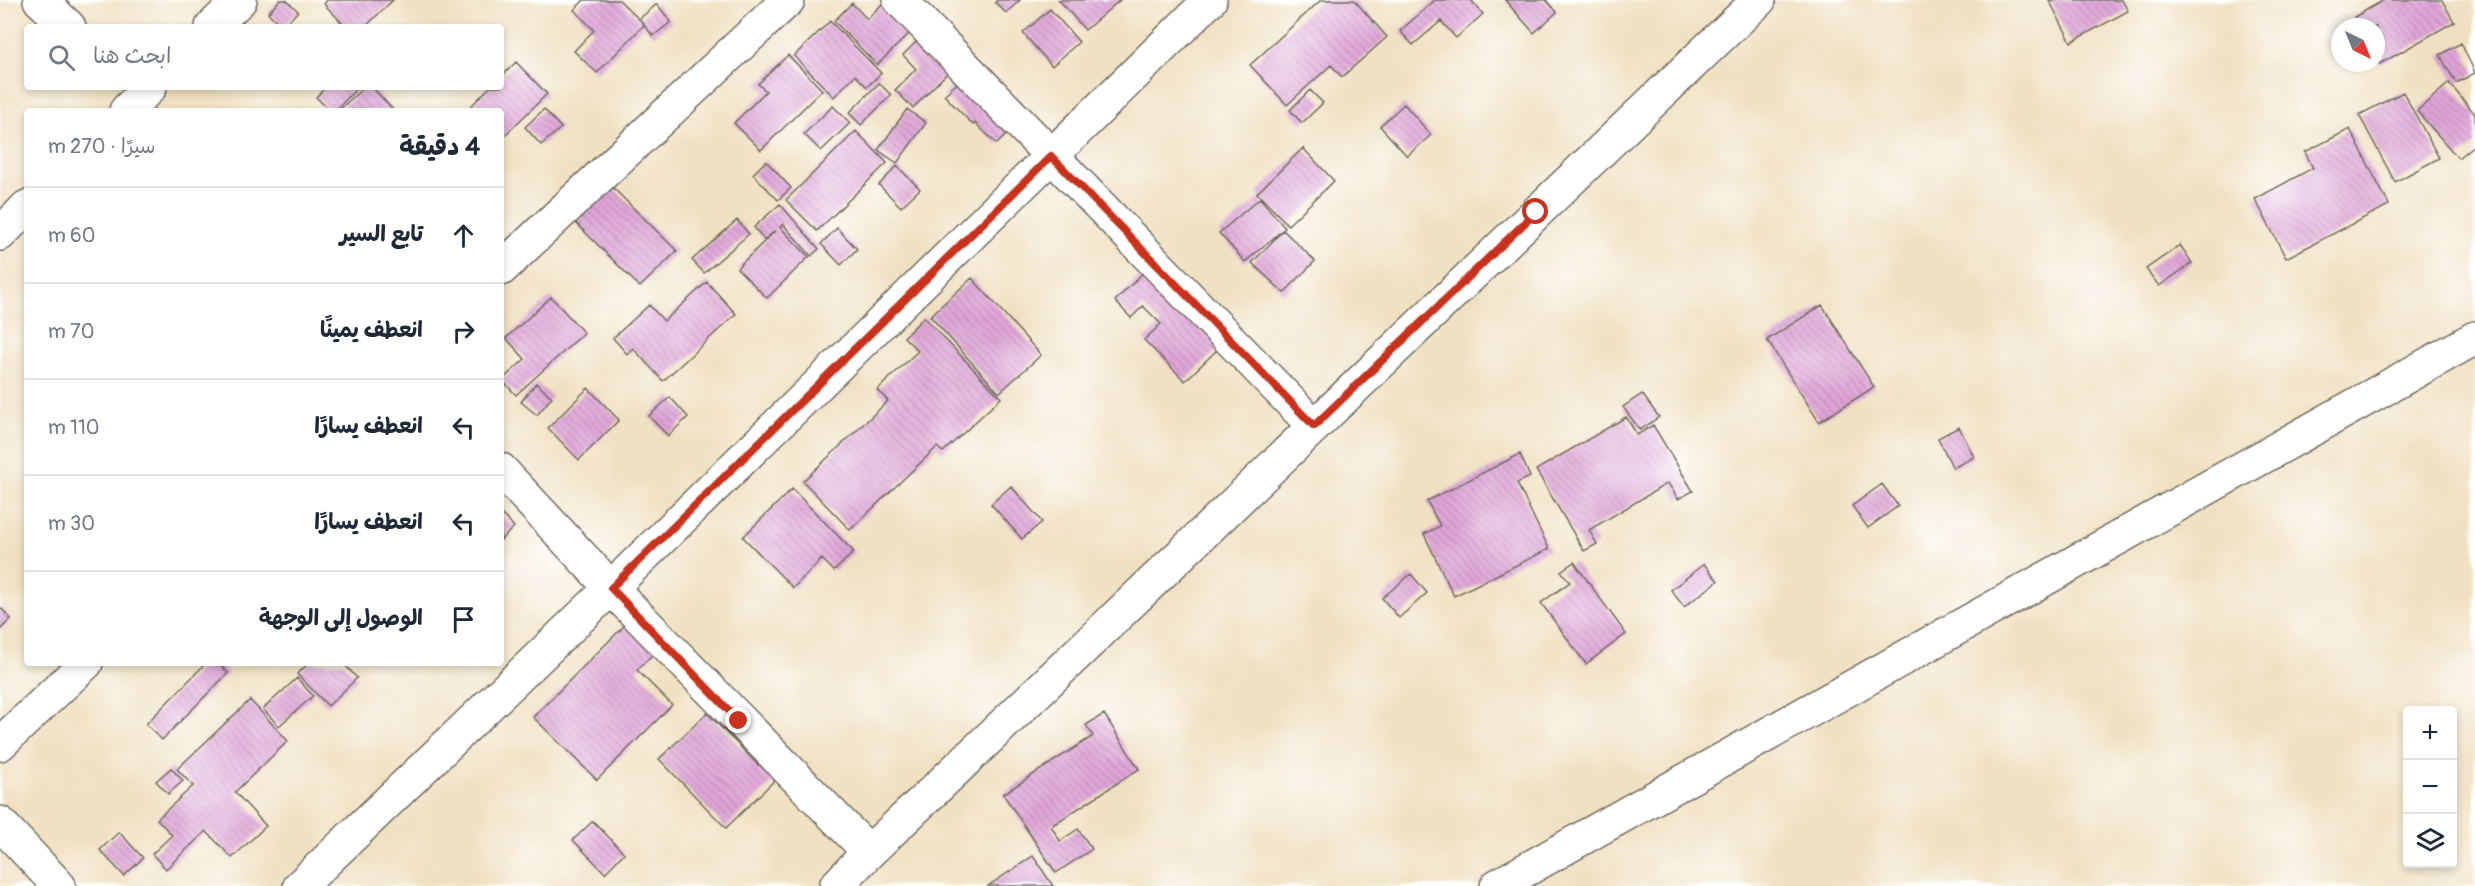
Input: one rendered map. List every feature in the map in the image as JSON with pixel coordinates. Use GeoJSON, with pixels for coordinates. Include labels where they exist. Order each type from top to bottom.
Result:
{"type":"FeatureCollection","features":[{"type":"Feature","properties":{"kind":"street"},"geometry":{"type":"LineString","coordinates":[[40,0],[66,24]]}},
{"type":"Feature","properties":{"kind":"street"},"geometry":{"type":"LineString","coordinates":[[215,24],[240,0]]}},
{"type":"Feature","properties":{"kind":"street"},"geometry":{"type":"LineString","coordinates":[[504,266],[788,0]]}},
{"type":"Feature","properties":{"kind":"street"},"geometry":{"type":"LineString","coordinates":[[900,0],[1314,426]]}},
{"type":"Feature","properties":{"kind":"street"},"geometry":{"type":"LineString","coordinates":[[300,886],[611,588],[1210,0]]}},
{"type":"Feature","properties":{"kind":"street"},"geometry":{"type":"LineString","coordinates":[[836,886],[1759,0]]}},
{"type":"Feature","properties":{"kind":"street"},"geometry":{"type":"LineString","coordinates":[[0,234],[24,210]]}},
{"type":"Feature","properties":{"kind":"street"},"geometry":{"type":"LineString","coordinates":[[1497,886],[2475,338]]}},
{"type":"Feature","properties":{"kind":"street"},"geometry":{"type":"LineString","coordinates":[[504,473],[611,588],[869,852]]}},
{"type":"Feature","properties":{"kind":"street"},"geometry":{"type":"LineString","coordinates":[[0,744],[83,666]]}},
{"type":"Feature","properties":{"kind":"street"},"geometry":{"type":"LineString","coordinates":[[0,823],[60,886]]}},
{"type":"Feature","properties":{"kind":"building"},"geometry":{"type":"Polygon","coordinates":[[[280,0],[286,0],[298,11],[286,24],[280,24],[268,13],[280,0]]]}},
{"type":"Feature","properties":{"kind":"building"},"geometry":{"type":"Polygon","coordinates":[[[327,0],[393,0],[368,24],[343,24],[324,4],[327,0]]]}},
{"type":"Feature","properties":{"kind":"building"},"geometry":{"type":"Polygon","coordinates":[[[584,0],[619,0],[644,24],[639,19],[657,4],[671,22],[653,36],[644,25],[597,73],[574,51],[594,30],[574,10],[584,0]]]}},
{"type":"Feature","properties":{"kind":"building"},"geometry":{"type":"Polygon","coordinates":[[[886,0],[917,26],[877,65],[834,21],[852,3],[867,19],[886,0]]]}},
{"type":"Feature","properties":{"kind":"building"},"geometry":{"type":"Polygon","coordinates":[[[1020,0],[1006,13],[995,2],[1020,0]]]}},
{"type":"Feature","properties":{"kind":"building"},"geometry":{"type":"Polygon","coordinates":[[[1059,0],[1120,0],[1085,30],[1059,0]]]}},
{"type":"Feature","properties":{"kind":"building"},"geometry":{"type":"Polygon","coordinates":[[[1321,0],[1354,0],[1387,37],[1342,77],[1331,65],[1287,105],[1250,65],[1321,0]]]}},
{"type":"Feature","properties":{"kind":"building"},"geometry":{"type":"Polygon","coordinates":[[[1435,0],[1471,0],[1483,14],[1456,38],[1441,21],[1413,45],[1400,31],[1435,0]]]}},
{"type":"Feature","properties":{"kind":"building"},"geometry":{"type":"Polygon","coordinates":[[[1505,0],[1546,0],[1557,12],[1534,33],[1505,0]]]}},
{"type":"Feature","properties":{"kind":"building"},"geometry":{"type":"Polygon","coordinates":[[[2049,0],[2122,0],[2128,11],[2071,42],[2049,0]]]}},
{"type":"Feature","properties":{"kind":"building"},"geometry":{"type":"Polygon","coordinates":[[[2384,0],[2442,0],[2454,22],[2385,61],[2385,18],[2354,17],[2384,0]]]}},
{"type":"Feature","properties":{"kind":"building"},"geometry":{"type":"Polygon","coordinates":[[[1050,9],[1079,42],[1052,66],[1023,33],[1050,9]]]}},
{"type":"Feature","properties":{"kind":"building"},"geometry":{"type":"Polygon","coordinates":[[[830,21],[881,73],[867,87],[855,75],[834,97],[794,56],[830,21]]]}},
{"type":"Feature","properties":{"kind":"building"},"geometry":{"type":"Polygon","coordinates":[[[920,38],[951,69],[913,108],[895,90],[916,69],[903,55],[920,38]]]}},
{"type":"Feature","properties":{"kind":"building"},"geometry":{"type":"Polygon","coordinates":[[[2461,43],[2475,73],[2456,83],[2440,55],[2461,43]]]}},
{"type":"Feature","properties":{"kind":"building"},"geometry":{"type":"Polygon","coordinates":[[[788,55],[822,90],[761,150],[734,123],[766,91],[758,84],[788,55]]]}},
{"type":"Feature","properties":{"kind":"building"},"geometry":{"type":"Polygon","coordinates":[[[516,62],[547,94],[504,136],[504,108],[469,108],[487,90],[504,90],[504,74],[516,62]]]}},
{"type":"Feature","properties":{"kind":"building"},"geometry":{"type":"Polygon","coordinates":[[[964,77],[1013,128],[997,144],[975,123],[973,125],[944,95],[964,77]]]}},
{"type":"Feature","properties":{"kind":"building"},"geometry":{"type":"Polygon","coordinates":[[[879,83],[891,95],[861,125],[849,113],[879,83]]]}},
{"type":"Feature","properties":{"kind":"building"},"geometry":{"type":"Polygon","coordinates":[[[2449,83],[2475,114],[2475,144],[2458,158],[2417,111],[2449,83]]]}},
{"type":"Feature","properties":{"kind":"building"},"geometry":{"type":"Polygon","coordinates":[[[323,90],[355,90],[338,108],[327,108],[316,97],[323,90]]]}},
{"type":"Feature","properties":{"kind":"building"},"geometry":{"type":"Polygon","coordinates":[[[361,90],[375,90],[391,108],[341,108],[361,90]]]}},
{"type":"Feature","properties":{"kind":"building"},"geometry":{"type":"Polygon","coordinates":[[[1310,90],[1323,103],[1302,123],[1290,110],[1310,90]]]}},
{"type":"Feature","properties":{"kind":"building"},"geometry":{"type":"Polygon","coordinates":[[[2403,92],[2439,158],[2395,182],[2359,115],[2403,92]]]}},
{"type":"Feature","properties":{"kind":"building"},"geometry":{"type":"Polygon","coordinates":[[[1404,104],[1431,135],[1407,156],[1380,126],[1404,104]]]}},
{"type":"Feature","properties":{"kind":"building"},"geometry":{"type":"Polygon","coordinates":[[[833,106],[850,123],[821,151],[804,134],[833,106]]]}},
{"type":"Feature","properties":{"kind":"building"},"geometry":{"type":"Polygon","coordinates":[[[544,109],[561,128],[541,145],[525,127],[544,109]]]}},
{"type":"Feature","properties":{"kind":"building"},"geometry":{"type":"Polygon","coordinates":[[[907,109],[926,123],[897,163],[878,150],[907,109]]]}},
{"type":"Feature","properties":{"kind":"building"},"geometry":{"type":"Polygon","coordinates":[[[2350,129],[2389,205],[2286,258],[2255,199],[2313,168],[2305,152],[2350,129]]]}},
{"type":"Feature","properties":{"kind":"building"},"geometry":{"type":"Polygon","coordinates":[[[856,131],[887,163],[817,231],[786,200],[856,131]]]}},
{"type":"Feature","properties":{"kind":"building"},"geometry":{"type":"Polygon","coordinates":[[[1303,148],[1334,181],[1288,225],[1257,193],[1303,148]]]}},
{"type":"Feature","properties":{"kind":"building"},"geometry":{"type":"Polygon","coordinates":[[[766,161],[791,188],[778,200],[753,174],[766,161]]]}},
{"type":"Feature","properties":{"kind":"building"},"geometry":{"type":"Polygon","coordinates":[[[897,166],[920,189],[901,207],[879,185],[897,166]]]}},
{"type":"Feature","properties":{"kind":"building"},"geometry":{"type":"Polygon","coordinates":[[[606,181],[677,251],[640,287],[570,217],[606,181]]]}},
{"type":"Feature","properties":{"kind":"building"},"geometry":{"type":"Polygon","coordinates":[[[1260,198],[1285,228],[1245,262],[1219,233],[1260,198]]]}},
{"type":"Feature","properties":{"kind":"building"},"geometry":{"type":"Polygon","coordinates":[[[780,204],[819,249],[811,256],[783,224],[780,227],[809,257],[767,298],[737,268],[776,230],[764,240],[754,227],[780,204]]]}},
{"type":"Feature","properties":{"kind":"building"},"geometry":{"type":"Polygon","coordinates":[[[737,220],[749,234],[704,273],[692,260],[737,220]]]}},
{"type":"Feature","properties":{"kind":"building"},"geometry":{"type":"Polygon","coordinates":[[[837,228],[857,249],[841,265],[821,244],[837,228]]]}},
{"type":"Feature","properties":{"kind":"building"},"geometry":{"type":"Polygon","coordinates":[[[1283,230],[1315,261],[1284,293],[1252,263],[1283,230]]]}},
{"type":"Feature","properties":{"kind":"building"},"geometry":{"type":"Polygon","coordinates":[[[2180,245],[2192,263],[2159,286],[2146,269],[2180,245]]]}},
{"type":"Feature","properties":{"kind":"building"},"geometry":{"type":"Polygon","coordinates":[[[1145,271],[1220,347],[1185,381],[1144,340],[1161,324],[1143,306],[1131,318],[1115,301],[1145,271]]]}},
{"type":"Feature","properties":{"kind":"building"},"geometry":{"type":"Polygon","coordinates":[[[972,278],[1041,355],[999,393],[930,316],[972,278]]]}},
{"type":"Feature","properties":{"kind":"building"},"geometry":{"type":"Polygon","coordinates":[[[707,282],[736,314],[663,381],[633,348],[627,354],[613,338],[649,305],[664,321],[707,282]]]}},
{"type":"Feature","properties":{"kind":"building"},"geometry":{"type":"Polygon","coordinates":[[[551,297],[584,333],[516,395],[504,382],[504,378],[525,359],[506,338],[551,297]]]}},
{"type":"Feature","properties":{"kind":"building"},"geometry":{"type":"Polygon","coordinates":[[[1822,305],[1874,387],[1819,422],[1767,340],[1822,305]]]}},
{"type":"Feature","properties":{"kind":"building"},"geometry":{"type":"Polygon","coordinates":[[[924,317],[1001,398],[943,452],[937,447],[850,530],[803,481],[888,401],[877,390],[918,351],[904,337],[924,317]]]}},
{"type":"Feature","properties":{"kind":"building"},"geometry":{"type":"Polygon","coordinates":[[[536,383],[552,397],[537,415],[521,402],[536,383]]]}},
{"type":"Feature","properties":{"kind":"building"},"geometry":{"type":"Polygon","coordinates":[[[588,388],[619,420],[579,460],[548,428],[588,388]]]}},
{"type":"Feature","properties":{"kind":"building"},"geometry":{"type":"Polygon","coordinates":[[[1642,394],[1659,417],[1640,430],[1623,407],[1642,394]]]}},
{"type":"Feature","properties":{"kind":"building"},"geometry":{"type":"Polygon","coordinates":[[[670,397],[688,417],[668,436],[649,416],[670,397]]]}},
{"type":"Feature","properties":{"kind":"building"},"geometry":{"type":"Polygon","coordinates":[[[1626,417],[1637,435],[1653,425],[1693,491],[1678,499],[1668,483],[1589,530],[1597,544],[1584,551],[1536,470],[1626,417]]]}},
{"type":"Feature","properties":{"kind":"building"},"geometry":{"type":"Polygon","coordinates":[[[1959,427],[1974,457],[1953,468],[1938,438],[1959,427]]]}},
{"type":"Feature","properties":{"kind":"building"},"geometry":{"type":"Polygon","coordinates":[[[1520,454],[1530,477],[1517,483],[1549,549],[1454,596],[1424,534],[1440,526],[1427,501],[1520,454]]]}},
{"type":"Feature","properties":{"kind":"building"},"geometry":{"type":"Polygon","coordinates":[[[1882,484],[1898,506],[1868,528],[1852,506],[1882,484]]]}},
{"type":"Feature","properties":{"kind":"building"},"geometry":{"type":"Polygon","coordinates":[[[1011,486],[1042,522],[1022,539],[991,504],[1011,486]]]}},
{"type":"Feature","properties":{"kind":"building"},"geometry":{"type":"Polygon","coordinates":[[[792,489],[854,552],[834,571],[822,559],[793,588],[743,537],[792,489]]]}},
{"type":"Feature","properties":{"kind":"building"},"geometry":{"type":"Polygon","coordinates":[[[504,517],[514,527],[504,537],[504,517]]]}},
{"type":"Feature","properties":{"kind":"building"},"geometry":{"type":"Polygon","coordinates":[[[1574,562],[1626,634],[1586,664],[1541,603],[1570,582],[1561,571],[1574,562]]]}},
{"type":"Feature","properties":{"kind":"building"},"geometry":{"type":"Polygon","coordinates":[[[1704,564],[1718,581],[1684,607],[1671,590],[1704,564]]]}},
{"type":"Feature","properties":{"kind":"building"},"geometry":{"type":"Polygon","coordinates":[[[1411,574],[1427,593],[1399,618],[1382,598],[1411,574]]]}},
{"type":"Feature","properties":{"kind":"building"},"geometry":{"type":"Polygon","coordinates":[[[0,607],[11,619],[0,630],[0,607]]]}},
{"type":"Feature","properties":{"kind":"building"},"geometry":{"type":"Polygon","coordinates":[[[630,620],[658,649],[637,670],[672,705],[597,780],[533,717],[630,620]]]}},
{"type":"Feature","properties":{"kind":"building"},"geometry":{"type":"Polygon","coordinates":[[[203,666],[221,666],[228,673],[162,740],[146,724],[203,666]]]}},
{"type":"Feature","properties":{"kind":"building"},"geometry":{"type":"Polygon","coordinates":[[[306,666],[346,666],[357,678],[328,706],[297,674],[306,666]]]}},
{"type":"Feature","properties":{"kind":"building"},"geometry":{"type":"Polygon","coordinates":[[[297,678],[313,696],[279,726],[263,709],[297,678]]]}},
{"type":"Feature","properties":{"kind":"building"},"geometry":{"type":"Polygon","coordinates":[[[250,700],[288,741],[235,792],[266,826],[232,858],[206,831],[166,869],[152,854],[172,835],[157,819],[193,786],[177,769],[250,700]]]}},
{"type":"Feature","properties":{"kind":"building"},"geometry":{"type":"Polygon","coordinates":[[[707,713],[758,765],[765,758],[781,774],[726,828],[659,759],[707,713]]]}},
{"type":"Feature","properties":{"kind":"building"},"geometry":{"type":"Polygon","coordinates":[[[1104,714],[1139,769],[1051,826],[1060,841],[1078,829],[1092,849],[1056,873],[1003,794],[1093,736],[1086,725],[1104,714]]]}},
{"type":"Feature","properties":{"kind":"building"},"geometry":{"type":"Polygon","coordinates":[[[171,768],[183,781],[168,794],[156,781],[171,768]]]}},
{"type":"Feature","properties":{"kind":"building"},"geometry":{"type":"Polygon","coordinates":[[[593,821],[624,853],[605,873],[573,840],[593,821]]]}},
{"type":"Feature","properties":{"kind":"building"},"geometry":{"type":"Polygon","coordinates":[[[119,832],[143,858],[124,876],[100,850],[119,832]]]}},
{"type":"Feature","properties":{"kind":"building"},"geometry":{"type":"Polygon","coordinates":[[[1033,856],[1053,886],[988,886],[1033,856]]]}},
{"type":"Feature","properties":{"kind":"route"},"geometry":{"type":"LineString","coordinates":[[739,721],[611,588],[1051,156],[1314,426],[1536,212]]}}]}
